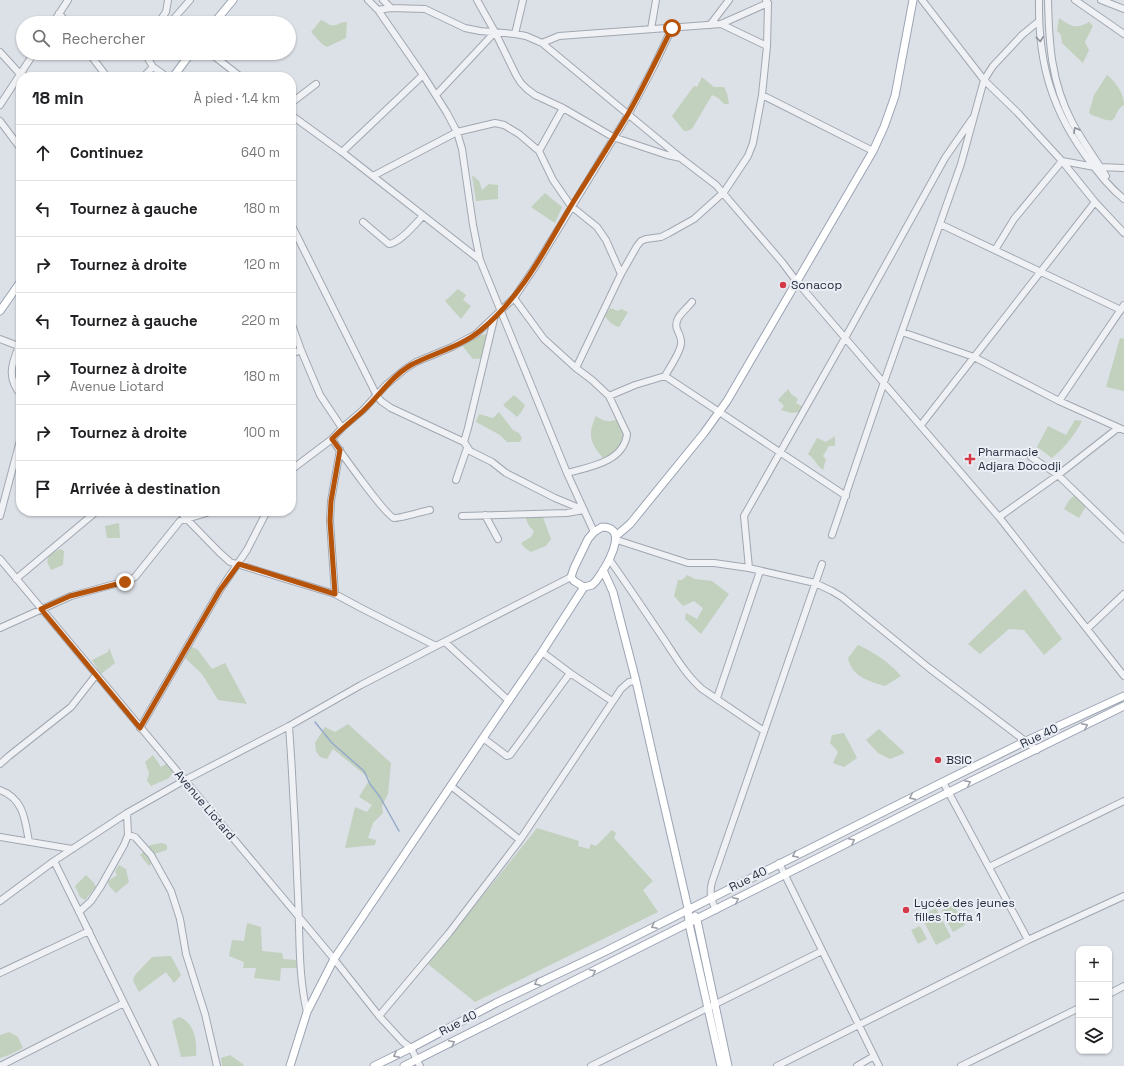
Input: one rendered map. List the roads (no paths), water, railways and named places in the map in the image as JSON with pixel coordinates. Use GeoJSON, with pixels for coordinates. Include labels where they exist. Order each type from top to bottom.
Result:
{"type":"FeatureCollection","features":[{"type":"Feature","properties":{"kind":"main road"},"geometry":{"type":"LineString","coordinates":[[219,16],[232,0]]}},
{"type":"Feature","properties":{"kind":"main road"},"geometry":{"type":"LineString","coordinates":[[616,538],[630,524],[719,412],[873,151],[884,127],[895,96],[913,0]]}},
{"type":"Feature","properties":{"kind":"main road"},"geometry":{"type":"LineString","coordinates":[[177,72],[186,60]]}},
{"type":"Feature","properties":{"kind":"main road"},"geometry":{"type":"LineString","coordinates":[[0,311],[16,288]]}},
{"type":"Feature","properties":{"kind":"main road"},"geometry":{"type":"LineString","coordinates":[[290,1066],[307,1012],[334,959],[542,652],[584,587],[592,585],[599,577],[614,550],[616,538],[614,532],[607,527],[602,527],[594,532],[588,539],[574,568],[572,577],[574,581],[584,587]]}},
{"type":"Feature","properties":{"kind":"main road"},"geometry":{"type":"LineString","coordinates":[[603,570],[613,592],[636,681],[656,774],[688,908],[688,924],[728,1066]]}},
{"type":"Feature","properties":{"kind":"main road","name":"Rue 40"},"geometry":{"type":"LineString","coordinates":[[374,1066],[412,1048],[496,1003],[604,952],[688,908],[711,898],[1026,741],[1124,696]]}},
{"type":"Feature","properties":{"kind":"main road","name":"Rue 40"},"geometry":{"type":"LineString","coordinates":[[404,1066],[419,1063],[688,924],[949,792],[1124,706]]}},
{"type":"Feature","properties":{"kind":"main road"},"geometry":{"type":"LineString","coordinates":[[688,908],[697,920],[721,1066]]}},
{"type":"Feature","properties":{"kind":"street"},"geometry":{"type":"LineString","coordinates":[[57,16],[68,0]]}},
{"type":"Feature","properties":{"kind":"street"},"geometry":{"type":"LineString","coordinates":[[163,16],[166,12],[168,0]]}},
{"type":"Feature","properties":{"kind":"street"},"geometry":{"type":"LineString","coordinates":[[176,16],[190,0]]}},
{"type":"Feature","properties":{"kind":"street"},"geometry":{"type":"LineString","coordinates":[[368,0],[378,10],[436,95],[457,132],[462,149],[473,225],[480,260],[567,473],[594,532]]}},
{"type":"Feature","properties":{"kind":"street"},"geometry":{"type":"LineString","coordinates":[[383,0],[391,8]]}},
{"type":"Feature","properties":{"kind":"street"},"geometry":{"type":"LineString","coordinates":[[477,0],[521,83],[535,95],[563,108],[614,137],[682,159]]}},
{"type":"Feature","properties":{"kind":"street"},"geometry":{"type":"LineString","coordinates":[[515,34],[523,0]]}},
{"type":"Feature","properties":{"kind":"street"},"geometry":{"type":"LineString","coordinates":[[651,29],[656,0]]}},
{"type":"Feature","properties":{"kind":"street"},"geometry":{"type":"LineString","coordinates":[[710,25],[729,0]]}},
{"type":"Feature","properties":{"kind":"street"},"geometry":{"type":"LineString","coordinates":[[922,0],[984,80],[1017,112],[1062,161],[1095,202],[1124,233]]}},
{"type":"Feature","properties":{"kind":"street"},"geometry":{"type":"LineString","coordinates":[[1040,0],[1040,40],[1051,93],[1057,107],[1074,138],[1124,195]]}},
{"type":"Feature","properties":{"kind":"street"},"geometry":{"type":"LineString","coordinates":[[1048,0],[1048,38],[1056,83],[1071,121],[1113,190],[1124,199]]}},
{"type":"Feature","properties":{"kind":"street"},"geometry":{"type":"LineString","coordinates":[[1075,0],[1124,34]]}},
{"type":"Feature","properties":{"kind":"street"},"geometry":{"type":"LineString","coordinates":[[1101,0],[1124,9]]}},
{"type":"Feature","properties":{"kind":"street"},"geometry":{"type":"LineString","coordinates":[[542,43],[559,36],[721,24],[767,2],[767,46],[762,95],[753,146],[748,156],[724,192],[694,219],[669,233],[642,242],[637,246],[621,274],[576,368]]}},
{"type":"Feature","properties":{"kind":"street"},"geometry":{"type":"LineString","coordinates":[[378,10],[391,8],[425,9],[465,28],[526,36],[542,43],[628,115],[724,192],[797,282],[999,517],[1124,676]]}},
{"type":"Feature","properties":{"kind":"street"},"geometry":{"type":"LineString","coordinates":[[832,535],[966,148],[984,80],[993,66],[1022,34],[1039,21]]}},
{"type":"Feature","properties":{"kind":"street"},"geometry":{"type":"LineString","coordinates":[[721,24],[767,46]]}},
{"type":"Feature","properties":{"kind":"street"},"geometry":{"type":"LineString","coordinates":[[296,466],[332,439],[342,428],[364,410],[386,385],[410,366],[481,331],[514,298],[535,267],[628,115],[672,28]]}},
{"type":"Feature","properties":{"kind":"street"},"geometry":{"type":"LineString","coordinates":[[436,95],[495,32]]}},
{"type":"Feature","properties":{"kind":"street"},"geometry":{"type":"LineString","coordinates":[[0,52],[20,72]]}},
{"type":"Feature","properties":{"kind":"street"},"geometry":{"type":"LineString","coordinates":[[24,72],[30,60]]}},
{"type":"Feature","properties":{"kind":"street"},"geometry":{"type":"LineString","coordinates":[[94,60],[103,72]]}},
{"type":"Feature","properties":{"kind":"street"},"geometry":{"type":"LineString","coordinates":[[149,60],[154,67],[160,72]]}},
{"type":"Feature","properties":{"kind":"street"},"geometry":{"type":"LineString","coordinates":[[219,60],[235,72]]}},
{"type":"Feature","properties":{"kind":"street"},"geometry":{"type":"LineString","coordinates":[[148,72],[154,67]]}},
{"type":"Feature","properties":{"kind":"street"},"geometry":{"type":"LineString","coordinates":[[342,152],[423,76]]}},
{"type":"Feature","properties":{"kind":"street"},"geometry":{"type":"LineString","coordinates":[[0,105],[16,84]]}},
{"type":"Feature","properties":{"kind":"street"},"geometry":{"type":"LineString","coordinates":[[296,99],[316,84]]}},
{"type":"Feature","properties":{"kind":"street"},"geometry":{"type":"LineString","coordinates":[[762,95],[873,151]]}},
{"type":"Feature","properties":{"kind":"street"},"geometry":{"type":"LineString","coordinates":[[538,151],[563,108]]}},
{"type":"Feature","properties":{"kind":"street"},"geometry":{"type":"LineString","coordinates":[[749,568],[744,516],[945,158],[975,116]]}},
{"type":"Feature","properties":{"kind":"street"},"geometry":{"type":"LineString","coordinates":[[296,120],[342,152],[480,260]]}},
{"type":"Feature","properties":{"kind":"street"},"geometry":{"type":"LineString","coordinates":[[0,121],[16,142]]}},
{"type":"Feature","properties":{"kind":"street"},"geometry":{"type":"LineString","coordinates":[[373,176],[457,132],[499,123],[504,124],[519,134],[538,151],[553,180],[571,206],[597,227],[606,240],[621,274]]}},
{"type":"Feature","properties":{"kind":"street"},"geometry":{"type":"LineString","coordinates":[[1062,161],[1098,167],[1124,168]]}},
{"type":"Feature","properties":{"kind":"street"},"geometry":{"type":"LineString","coordinates":[[995,250],[1006,230],[1022,208],[1062,161]]}},
{"type":"Feature","properties":{"kind":"street"},"geometry":{"type":"LineString","coordinates":[[921,425],[1095,202]]}},
{"type":"Feature","properties":{"kind":"street"},"geometry":{"type":"LineString","coordinates":[[363,222],[389,244],[392,244],[409,231],[423,216]]}},
{"type":"Feature","properties":{"kind":"street"},"geometry":{"type":"LineString","coordinates":[[940,224],[1040,272],[1122,308],[1059,401]]}},
{"type":"Feature","properties":{"kind":"street"},"geometry":{"type":"LineString","coordinates":[[296,234],[377,396],[381,401],[391,408],[465,445],[474,454],[492,462],[506,473],[555,498],[584,510]]}},
{"type":"Feature","properties":{"kind":"street"},"geometry":{"type":"LineString","coordinates":[[514,298],[544,339],[609,396],[627,434],[624,444],[612,458],[603,464],[567,473]]}},
{"type":"Feature","properties":{"kind":"street"},"geometry":{"type":"LineString","coordinates":[[609,396],[635,385],[665,376],[681,346],[681,337],[676,326],[681,314],[692,302]]}},
{"type":"Feature","properties":{"kind":"street"},"geometry":{"type":"LineString","coordinates":[[456,480],[494,317]]}},
{"type":"Feature","properties":{"kind":"street"},"geometry":{"type":"LineString","coordinates":[[902,332],[974,357],[1059,401],[1121,429],[999,517]]}},
{"type":"Feature","properties":{"kind":"street"},"geometry":{"type":"LineString","coordinates":[[296,336],[320,395],[342,428]]}},
{"type":"Feature","properties":{"kind":"street"},"geometry":{"type":"LineString","coordinates":[[0,339],[16,345]]}},
{"type":"Feature","properties":{"kind":"street"},"geometry":{"type":"LineString","coordinates":[[296,352],[301,350]]}},
{"type":"Feature","properties":{"kind":"street"},"geometry":{"type":"LineString","coordinates":[[16,356],[12,366],[14,384],[16,387]]}},
{"type":"Feature","properties":{"kind":"street"},"geometry":{"type":"LineString","coordinates":[[665,376],[846,496]]}},
{"type":"Feature","properties":{"kind":"street"},"geometry":{"type":"LineString","coordinates":[[332,439],[391,516],[397,518],[430,510]]}},
{"type":"Feature","properties":{"kind":"street"},"geometry":{"type":"LineString","coordinates":[[335,594],[330,521],[331,501],[340,450]]}},
{"type":"Feature","properties":{"kind":"street"},"geometry":{"type":"LineString","coordinates":[[0,516],[16,456]]}},
{"type":"Feature","properties":{"kind":"street"},"geometry":{"type":"LineString","coordinates":[[1031,457],[1058,475],[1124,539]]}},
{"type":"Feature","properties":{"kind":"street"},"geometry":{"type":"LineString","coordinates":[[462,516],[584,510]]}},
{"type":"Feature","properties":{"kind":"street"},"geometry":{"type":"LineString","coordinates":[[485,515],[498,539]]}},
{"type":"Feature","properties":{"kind":"street"},"geometry":{"type":"LineString","coordinates":[[16,579],[91,516]]}},
{"type":"Feature","properties":{"kind":"street"},"geometry":{"type":"LineString","coordinates":[[184,516],[230,562],[335,594],[436,646]]}},
{"type":"Feature","properties":{"kind":"street"},"geometry":{"type":"LineString","coordinates":[[0,628],[70,596],[130,580],[180,521],[197,516]]}},
{"type":"Feature","properties":{"kind":"street"},"geometry":{"type":"LineString","coordinates":[[140,728],[220,590],[248,550],[265,516]]}},
{"type":"Feature","properties":{"kind":"street"},"geometry":{"type":"LineString","coordinates":[[616,538],[688,563],[714,563],[749,568],[815,584],[832,591],[842,597],[929,668],[1037,750]]}},
{"type":"Feature","properties":{"kind":"street","name":"Avenue Liotard"},"geometry":{"type":"LineString","coordinates":[[0,559],[299,919],[334,959],[379,1016],[403,1042],[412,1048]]}},
{"type":"Feature","properties":{"kind":"street"},"geometry":{"type":"LineString","coordinates":[[609,559],[635,595],[647,616],[679,663],[697,685],[764,731]]}},
{"type":"Feature","properties":{"kind":"street"},"geometry":{"type":"LineString","coordinates":[[716,910],[711,898],[710,890],[712,882],[822,564]]}},
{"type":"Feature","properties":{"kind":"street"},"geometry":{"type":"LineString","coordinates":[[717,698],[760,571]]}},
{"type":"Feature","properties":{"kind":"street"},"geometry":{"type":"LineString","coordinates":[[0,901],[54,861],[127,813],[185,780],[289,726],[361,685],[572,577]]}},
{"type":"Feature","properties":{"kind":"street"},"geometry":{"type":"LineString","coordinates":[[1088,629],[1124,594]]}},
{"type":"Feature","properties":{"kind":"street"},"geometry":{"type":"LineString","coordinates":[[445,642],[509,701]]}},
{"type":"Feature","properties":{"kind":"street"},"geometry":{"type":"LineString","coordinates":[[542,652],[612,701]]}},
{"type":"Feature","properties":{"kind":"street"},"geometry":{"type":"LineString","coordinates":[[483,738],[507,756],[510,755],[570,673]]}},
{"type":"Feature","properties":{"kind":"street"},"geometry":{"type":"LineString","coordinates":[[0,764],[71,707],[96,674]]}},
{"type":"Feature","properties":{"kind":"street"},"geometry":{"type":"LineString","coordinates":[[379,1016],[450,933],[520,840],[612,701],[625,685],[629,682],[636,681]]}},
{"type":"Feature","properties":{"kind":"street"},"geometry":{"type":"LineString","coordinates":[[289,726],[296,835],[303,996],[307,1012]]}},
{"type":"Feature","properties":{"kind":"street"},"geometry":{"type":"LineString","coordinates":[[943,782],[1028,940]]}},
{"type":"Feature","properties":{"kind":"street"},"geometry":{"type":"LineString","coordinates":[[451,786],[520,840]]}},
{"type":"Feature","properties":{"kind":"street"},"geometry":{"type":"LineString","coordinates":[[0,790],[12,796],[19,803],[24,815],[29,842]]}},
{"type":"Feature","properties":{"kind":"street"},"geometry":{"type":"LineString","coordinates":[[989,867],[1124,801]]}},
{"type":"Feature","properties":{"kind":"street"},"geometry":{"type":"LineString","coordinates":[[79,912],[91,901],[101,886],[128,835],[127,813]]}},
{"type":"Feature","properties":{"kind":"street"},"geometry":{"type":"LineString","coordinates":[[128,835],[135,837],[150,855],[171,892],[180,919],[186,954],[206,1014],[217,1066]]}},
{"type":"Feature","properties":{"kind":"street"},"geometry":{"type":"LineString","coordinates":[[0,837],[72,849]]}},
{"type":"Feature","properties":{"kind":"street"},"geometry":{"type":"LineString","coordinates":[[54,861],[155,1066]]}},
{"type":"Feature","properties":{"kind":"street"},"geometry":{"type":"LineString","coordinates":[[779,863],[879,1066]]}},
{"type":"Feature","properties":{"kind":"street"},"geometry":{"type":"LineString","coordinates":[[777,1066],[1028,940],[1124,896]]}},
{"type":"Feature","properties":{"kind":"street"},"geometry":{"type":"LineString","coordinates":[[0,973],[89,931]]}},
{"type":"Feature","properties":{"kind":"street"},"geometry":{"type":"LineString","coordinates":[[591,1066],[822,951]]}},
{"type":"Feature","properties":{"kind":"street"},"geometry":{"type":"LineString","coordinates":[[1112,992],[1124,986]]}},
{"type":"Feature","properties":{"kind":"street"},"geometry":{"type":"LineString","coordinates":[[0,1066],[124,1003]]}},
{"type":"Feature","properties":{"kind":"street"},"geometry":{"type":"LineString","coordinates":[[961,1066],[1076,1009]]}},
{"type":"Feature","properties":{"kind":"street"},"geometry":{"type":"LineString","coordinates":[[412,1048],[419,1063]]}},
{"type":"Feature","properties":{"kind":"street"},"geometry":{"type":"LineString","coordinates":[[857,1066],[874,1056]]}},
{"type":"Feature","properties":{"kind":"waterway"},"geometry":{"type":"LineString","coordinates":[[315,722],[332,743],[364,771],[370,784],[380,797],[399,831]]}},
{"type":"Feature","properties":{"kind":"place","name":"Sonacop"},"geometry":{"type":"Point","coordinates":[783,285]}},
{"type":"Feature","properties":{"kind":"place","name":"Pharmacie Adjara Docodji"},"geometry":{"type":"Point","coordinates":[970,459]}},
{"type":"Feature","properties":{"kind":"place","name":"BSIC"},"geometry":{"type":"Point","coordinates":[938,760]}},
{"type":"Feature","properties":{"kind":"place","name":"Lycée des jeunes filles Toffa 1"},"geometry":{"type":"Point","coordinates":[906,910]}}]}
